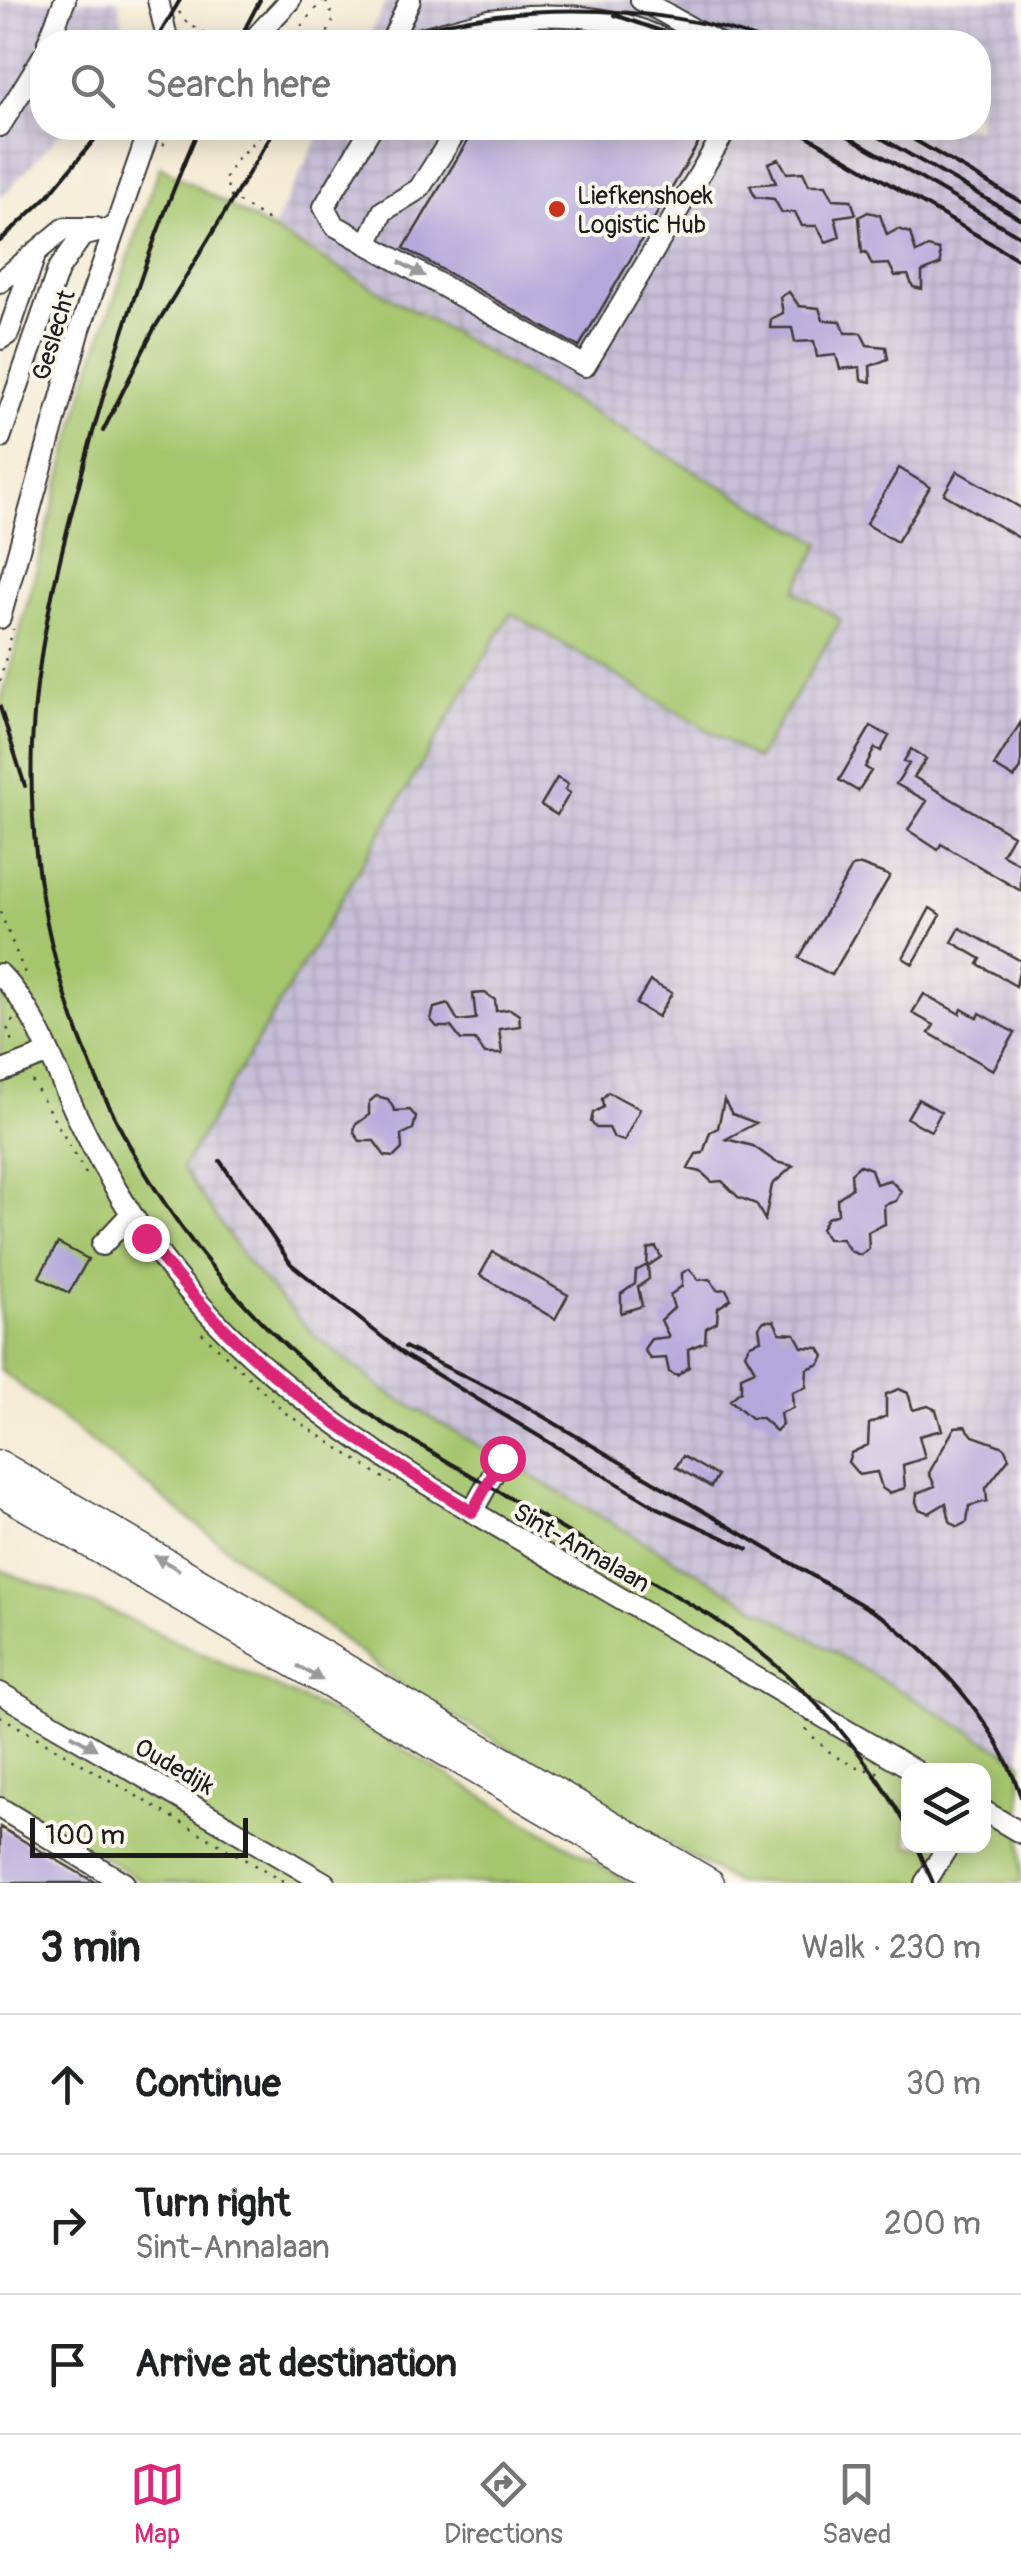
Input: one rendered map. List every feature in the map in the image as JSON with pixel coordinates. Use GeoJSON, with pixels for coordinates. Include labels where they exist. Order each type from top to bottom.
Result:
{"type":"FeatureCollection","features":[{"type":"Feature","properties":{"kind":"highway"},"geometry":{"type":"LineString","coordinates":[[0,1465],[710,1883]]}},
{"type":"Feature","properties":{"kind":"highway"},"geometry":{"type":"LineString","coordinates":[[0,1491],[670,1883]]}},
{"type":"Feature","properties":{"kind":"street"},"geometry":{"type":"LineString","coordinates":[[53,30],[65,0]]}},
{"type":"Feature","properties":{"kind":"street"},"geometry":{"type":"LineString","coordinates":[[262,30],[290,0]]}},
{"type":"Feature","properties":{"kind":"street"},"geometry":{"type":"LineString","coordinates":[[396,30],[410,0]]}},
{"type":"Feature","properties":{"kind":"street"},"geometry":{"type":"LineString","coordinates":[[641,0],[695,30]]}},
{"type":"Feature","properties":{"kind":"street"},"geometry":{"type":"LineString","coordinates":[[167,3],[168,30]]}},
{"type":"Feature","properties":{"kind":"street"},"geometry":{"type":"LineString","coordinates":[[452,30],[490,20],[568,14],[631,30]]}},
{"type":"Feature","properties":{"kind":"street"},"geometry":{"type":"LineString","coordinates":[[519,30],[528,16]]}},
{"type":"Feature","properties":{"kind":"street"},"geometry":{"type":"LineString","coordinates":[[0,126],[30,77]]}},
{"type":"Feature","properties":{"kind":"street","name":"Geslecht"},"geometry":{"type":"LineString","coordinates":[[0,618],[3,587],[113,228],[146,140]]}},
{"type":"Feature","properties":{"kind":"street"},"geometry":{"type":"LineString","coordinates":[[364,140],[324,207],[334,225],[585,366],[719,140]]}},
{"type":"Feature","properties":{"kind":"street"},"geometry":{"type":"LineString","coordinates":[[367,244],[382,211],[419,189],[450,140]]}},
{"type":"Feature","properties":{"kind":"street"},"geometry":{"type":"LineString","coordinates":[[0,282],[66,228],[113,228]]}},
{"type":"Feature","properties":{"kind":"street"},"geometry":{"type":"LineString","coordinates":[[0,438],[58,270],[82,236],[113,228]]}},
{"type":"Feature","properties":{"kind":"street"},"geometry":{"type":"LineString","coordinates":[[0,339],[8,334],[35,256]]}},
{"type":"Feature","properties":{"kind":"street","name":"Sint-Annalaan"},"geometry":{"type":"LineString","coordinates":[[0,974],[28,1009],[100,1163],[130,1214],[195,1299],[264,1370],[333,1425],[472,1512],[902,1763]]}},
{"type":"Feature","properties":{"kind":"street","name":"Sint-Annalaan"},"geometry":{"type":"LineString","coordinates":[[0,994],[46,1050]]}},
{"type":"Feature","properties":{"kind":"street"},"geometry":{"type":"LineString","coordinates":[[0,1072],[46,1050]]}},
{"type":"Feature","properties":{"kind":"street"},"geometry":{"type":"LineString","coordinates":[[102,1245],[130,1214]]}},
{"type":"Feature","properties":{"kind":"street"},"geometry":{"type":"LineString","coordinates":[[472,1512],[502,1458]]}},
{"type":"Feature","properties":{"kind":"street","name":"Oudedijk"},"geometry":{"type":"LineString","coordinates":[[0,1693],[325,1883]]}},
{"type":"Feature","properties":{"kind":"street"},"geometry":{"type":"LineString","coordinates":[[0,1808],[124,1883]]}},
{"type":"Feature","properties":{"kind":"street"},"geometry":{"type":"LineString","coordinates":[[991,1815],[1021,1833]]}},
{"type":"Feature","properties":{"kind":"street"},"geometry":{"type":"LineString","coordinates":[[925,1883],[944,1853]]}},
{"type":"Feature","properties":{"kind":"path"},"geometry":{"type":"LineString","coordinates":[[298,30],[324,0],[334,19],[329,30]]}},
{"type":"Feature","properties":{"kind":"path"},"geometry":{"type":"LineString","coordinates":[[167,3],[200,30]]}},
{"type":"Feature","properties":{"kind":"path"},"geometry":{"type":"LineString","coordinates":[[257,140],[224,179],[232,197],[270,221]]}},
{"type":"Feature","properties":{"kind":"path"},"geometry":{"type":"LineString","coordinates":[[0,912],[29,982]]}},
{"type":"Feature","properties":{"kind":"path"},"geometry":{"type":"LineString","coordinates":[[18,1016],[7,1027],[22,1063],[88,1178]]}},
{"type":"Feature","properties":{"kind":"path"},"geometry":{"type":"LineString","coordinates":[[194,1324],[287,1414],[397,1487]]}},
{"type":"Feature","properties":{"kind":"path"},"geometry":{"type":"LineString","coordinates":[[0,1716],[285,1883]]}},
{"type":"Feature","properties":{"kind":"path"},"geometry":{"type":"LineString","coordinates":[[802,1725],[828,1753],[853,1768],[887,1774]]}},
{"type":"Feature","properties":{"kind":"shaded area"},"geometry":{"type":"Polygon","coordinates":[[[0,0],[118,0],[124,30],[30,30],[30,140],[54,140],[0,199],[0,0]]]}},
{"type":"Feature","properties":{"kind":"shaded area"},"geometry":{"type":"Polygon","coordinates":[[[387,0],[1021,0],[1021,1761],[385,1391],[313,1334],[248,1264],[182,1168],[511,613],[757,759],[795,591],[821,543],[273,228],[317,140],[991,140],[991,30],[372,30],[387,0]]]}},
{"type":"Feature","properties":{"kind":"green space"},"geometry":{"type":"Polygon","coordinates":[[[160,166],[821,543],[795,591],[841,620],[757,759],[511,613],[182,1168],[248,1264],[313,1334],[385,1391],[1021,1761],[1021,1883],[735,1883],[401,1685],[0,1370],[0,706],[88,376],[160,166]]]}},
{"type":"Feature","properties":{"kind":"green space"},"geometry":{"type":"Polygon","coordinates":[[[0,1570],[112,1612],[374,1732],[631,1883],[146,1883],[0,1795],[0,1570]]]}},
{"type":"Feature","properties":{"kind":"building","name":"Liefkenshoek Logistic Hub"},"geometry":{"type":"Polygon","coordinates":[[[468,140],[700,140],[579,347],[404,248],[468,140]]]}},
{"type":"Feature","properties":{"kind":"building"},"geometry":{"type":"Polygon","coordinates":[[[779,159],[787,173],[803,172],[809,185],[826,185],[833,199],[851,200],[856,214],[835,217],[840,237],[826,242],[817,226],[802,226],[795,212],[782,213],[774,199],[755,197],[750,185],[776,183],[768,163],[779,159]]]}},
{"type":"Feature","properties":{"kind":"building"},"geometry":{"type":"Polygon","coordinates":[[[868,212],[880,215],[887,235],[898,229],[910,233],[916,253],[928,247],[939,250],[941,264],[922,272],[922,289],[913,287],[908,275],[895,276],[889,264],[872,265],[866,252],[862,253],[859,217],[868,212]]]}},
{"type":"Feature","properties":{"kind":"building"},"geometry":{"type":"Polygon","coordinates":[[[789,292],[799,306],[819,308],[823,320],[841,321],[845,333],[861,333],[867,345],[886,347],[888,359],[870,366],[871,382],[861,380],[860,367],[840,369],[836,355],[817,357],[814,341],[795,342],[792,328],[770,328],[771,319],[783,313],[780,297],[789,292]]]}},
{"type":"Feature","properties":{"kind":"building"},"geometry":{"type":"Polygon","coordinates":[[[899,468],[930,487],[897,542],[866,524],[899,468]]]}},
{"type":"Feature","properties":{"kind":"building"},"geometry":{"type":"Polygon","coordinates":[[[957,471],[1021,508],[1021,539],[944,494],[957,471]]]}},
{"type":"Feature","properties":{"kind":"building"},"geometry":{"type":"Polygon","coordinates":[[[1021,722],[1021,768],[1014,778],[994,766],[1021,722]]]}},
{"type":"Feature","properties":{"kind":"building"},"geometry":{"type":"Polygon","coordinates":[[[871,726],[889,736],[881,751],[875,748],[865,767],[871,771],[858,791],[839,780],[871,726]]]}},
{"type":"Feature","properties":{"kind":"building"},"geometry":{"type":"Polygon","coordinates":[[[911,749],[926,759],[914,777],[1013,835],[1002,854],[1021,865],[1021,891],[941,844],[938,850],[908,830],[927,801],[896,784],[909,764],[904,761],[911,749]]]}},
{"type":"Feature","properties":{"kind":"building"},"geometry":{"type":"Polygon","coordinates":[[[557,778],[568,784],[565,790],[570,793],[557,815],[541,805],[557,778]]]}},
{"type":"Feature","properties":{"kind":"building"},"geometry":{"type":"Polygon","coordinates":[[[861,865],[890,876],[832,975],[799,958],[852,867],[861,865]]]}},
{"type":"Feature","properties":{"kind":"building"},"geometry":{"type":"Polygon","coordinates":[[[930,908],[941,915],[913,964],[903,958],[930,908]]]}},
{"type":"Feature","properties":{"kind":"building"},"geometry":{"type":"Polygon","coordinates":[[[960,928],[1021,961],[1016,986],[978,964],[981,959],[952,942],[960,928]]]}},
{"type":"Feature","properties":{"kind":"building"},"geometry":{"type":"Polygon","coordinates":[[[650,981],[672,993],[658,1017],[636,1004],[650,981]]]}},
{"type":"Feature","properties":{"kind":"building"},"geometry":{"type":"Polygon","coordinates":[[[485,993],[495,1000],[496,1011],[510,1009],[519,1015],[520,1026],[499,1029],[502,1054],[485,1054],[475,1040],[461,1040],[451,1027],[437,1027],[431,1020],[434,1008],[448,1004],[458,1021],[476,1019],[473,994],[485,993]]]}},
{"type":"Feature","properties":{"kind":"building"},"geometry":{"type":"Polygon","coordinates":[[[924,994],[960,1014],[962,1009],[978,1018],[980,1013],[1015,1033],[993,1070],[929,1033],[934,1025],[912,1013],[924,994]]]}},
{"type":"Feature","properties":{"kind":"building"},"geometry":{"type":"Polygon","coordinates":[[[608,1092],[640,1109],[624,1141],[614,1138],[609,1128],[596,1128],[591,1122],[593,1113],[603,1107],[602,1099],[608,1092]]]}},
{"type":"Feature","properties":{"kind":"building"},"geometry":{"type":"Polygon","coordinates":[[[376,1096],[388,1099],[395,1111],[410,1110],[416,1117],[413,1129],[401,1135],[402,1149],[394,1157],[385,1156],[374,1141],[360,1141],[354,1133],[355,1125],[369,1115],[369,1102],[376,1096]]]}},
{"type":"Feature","properties":{"kind":"building"},"geometry":{"type":"Polygon","coordinates":[[[918,1099],[941,1112],[931,1131],[907,1118],[918,1099]]]}},
{"type":"Feature","properties":{"kind":"building"},"geometry":{"type":"Polygon","coordinates":[[[724,1100],[732,1114],[756,1123],[726,1139],[753,1146],[776,1162],[793,1166],[772,1185],[765,1220],[756,1204],[738,1197],[722,1181],[712,1182],[701,1172],[688,1169],[696,1154],[703,1153],[710,1132],[718,1128],[724,1100]]]}},
{"type":"Feature","properties":{"kind":"building"},"geometry":{"type":"Polygon","coordinates":[[[860,1165],[871,1169],[876,1184],[890,1180],[901,1191],[896,1201],[884,1205],[885,1224],[868,1232],[869,1249],[860,1255],[850,1251],[842,1239],[827,1239],[821,1229],[827,1218],[838,1214],[837,1199],[852,1188],[851,1173],[860,1165]]]}},
{"type":"Feature","properties":{"kind":"building"},"geometry":{"type":"Polygon","coordinates":[[[58,1243],[88,1259],[69,1293],[39,1277],[58,1243]]]}},
{"type":"Feature","properties":{"kind":"building"},"geometry":{"type":"Polygon","coordinates":[[[656,1247],[661,1257],[648,1266],[649,1279],[638,1287],[642,1306],[621,1313],[621,1294],[635,1284],[636,1271],[647,1265],[648,1249],[656,1247]]]}},
{"type":"Feature","properties":{"kind":"building"},"geometry":{"type":"Polygon","coordinates":[[[493,1252],[568,1295],[555,1319],[480,1275],[493,1252]]]}},
{"type":"Feature","properties":{"kind":"building"},"geometry":{"type":"Polygon","coordinates":[[[689,1269],[699,1280],[710,1279],[717,1290],[726,1289],[731,1299],[718,1308],[717,1322],[706,1328],[705,1342],[688,1349],[689,1367],[677,1376],[669,1372],[666,1358],[650,1359],[644,1349],[651,1339],[669,1337],[661,1320],[674,1308],[670,1295],[682,1286],[682,1273],[689,1269]]]}},
{"type":"Feature","properties":{"kind":"building"},"geometry":{"type":"Polygon","coordinates":[[[764,1321],[774,1321],[780,1333],[795,1334],[802,1347],[819,1348],[824,1356],[820,1364],[807,1369],[806,1387],[792,1392],[793,1408],[780,1413],[782,1425],[776,1431],[762,1418],[751,1418],[730,1400],[741,1391],[741,1376],[755,1370],[745,1353],[750,1344],[761,1340],[759,1327],[764,1321]]]}},
{"type":"Feature","properties":{"kind":"building"},"geometry":{"type":"Polygon","coordinates":[[[899,1389],[908,1393],[913,1410],[928,1406],[936,1410],[942,1430],[919,1436],[925,1458],[903,1465],[905,1488],[889,1493],[882,1488],[877,1472],[859,1475],[848,1462],[851,1453],[868,1445],[869,1424],[886,1416],[886,1394],[899,1389]]]}},
{"type":"Feature","properties":{"kind":"building"},"geometry":{"type":"Polygon","coordinates":[[[965,1426],[973,1436],[1004,1447],[1009,1458],[986,1488],[987,1501],[969,1506],[967,1522],[957,1527],[950,1521],[946,1503],[929,1513],[919,1509],[916,1502],[917,1493],[935,1486],[929,1473],[955,1427],[965,1426]]]}},
{"type":"Feature","properties":{"kind":"building"},"geometry":{"type":"Polygon","coordinates":[[[683,1456],[717,1476],[711,1487],[676,1467],[683,1456]]]}},
{"type":"Feature","properties":{"kind":"building"},"geometry":{"type":"Polygon","coordinates":[[[0,1827],[96,1883],[0,1883],[0,1827]]]}},
{"type":"Feature","properties":{"kind":"railway"},"geometry":{"type":"LineString","coordinates":[[162,30],[180,0]]}},
{"type":"Feature","properties":{"kind":"railway"},"geometry":{"type":"LineString","coordinates":[[244,30],[260,0]]}},
{"type":"Feature","properties":{"kind":"railway"},"geometry":{"type":"LineString","coordinates":[[419,30],[472,18],[574,10],[675,18],[729,30]]}},
{"type":"Feature","properties":{"kind":"railway"},"geometry":{"type":"LineString","coordinates":[[615,15],[658,30]]}},
{"type":"Feature","properties":{"kind":"railway"},"geometry":{"type":"LineString","coordinates":[[0,241],[48,196],[94,140]]}},
{"type":"Feature","properties":{"kind":"railway"},"geometry":{"type":"LineString","coordinates":[[194,140],[146,262],[102,399],[61,554],[38,680],[32,744],[35,845],[51,943],[80,1038],[121,1129],[172,1214],[234,1292],[304,1363],[384,1424],[742,1638],[823,1711],[869,1766],[901,1816]]}},
{"type":"Feature","properties":{"kind":"railway"},"geometry":{"type":"LineString","coordinates":[[103,431],[154,329],[269,140]]}},
{"type":"Feature","properties":{"kind":"railway"},"geometry":{"type":"LineString","coordinates":[[814,140],[1021,261]]}},
{"type":"Feature","properties":{"kind":"railway"},"geometry":{"type":"LineString","coordinates":[[855,140],[1021,237]]}},
{"type":"Feature","properties":{"kind":"railway"},"geometry":{"type":"LineString","coordinates":[[885,140],[1021,219]]}},
{"type":"Feature","properties":{"kind":"railway"},"geometry":{"type":"LineString","coordinates":[[915,140],[1021,202]]}},
{"type":"Feature","properties":{"kind":"railway"},"geometry":{"type":"LineString","coordinates":[[0,707],[25,786]]}},
{"type":"Feature","properties":{"kind":"railway"},"geometry":{"type":"LineString","coordinates":[[220,1161],[291,1264],[406,1356],[658,1508],[748,1549]]}},
{"type":"Feature","properties":{"kind":"railway"},"geometry":{"type":"LineString","coordinates":[[405,1347],[522,1404],[884,1618],[927,1655],[966,1697],[998,1744],[1021,1797]]}},
{"type":"Feature","properties":{"kind":"railway"},"geometry":{"type":"LineString","coordinates":[[920,1853],[933,1883]]}},
{"type":"Feature","properties":{"kind":"place","name":"Liefkenshoek Logistic Hub"},"geometry":{"type":"Point","coordinates":[557,209]}},
{"type":"Feature","properties":{"kind":"route"},"geometry":{"type":"LineString","coordinates":[[146,1238],[227,1334],[297,1398],[472,1512],[502,1458]]}}]}
